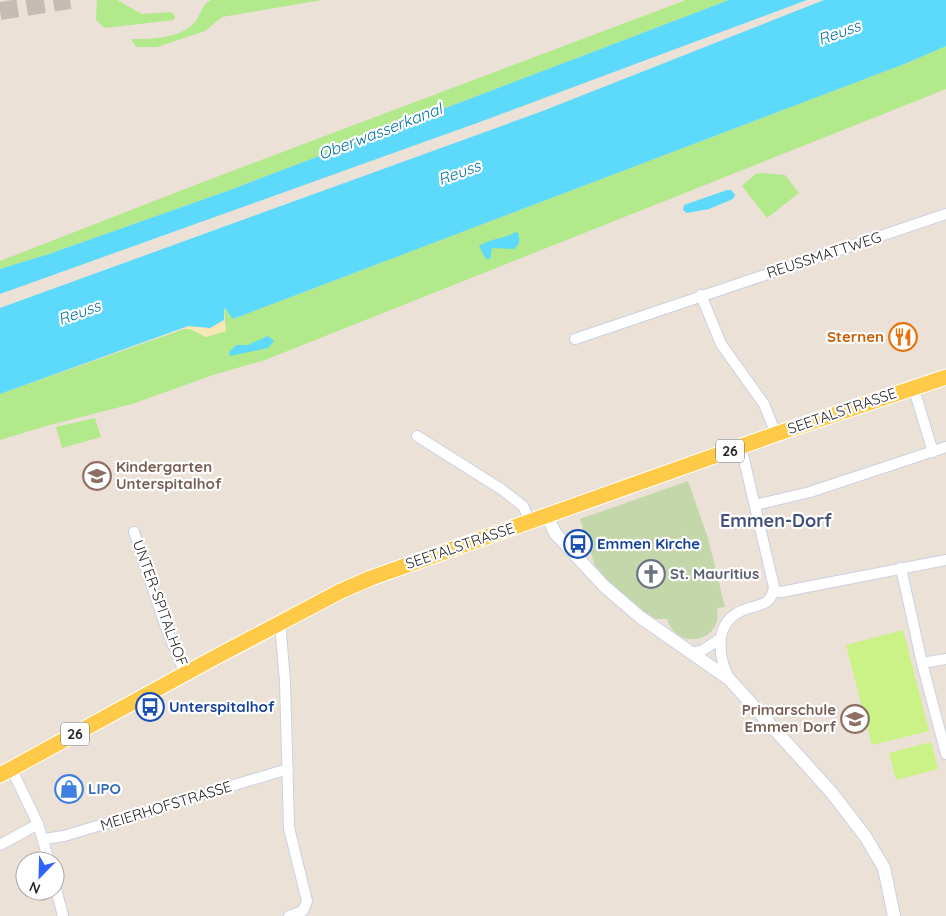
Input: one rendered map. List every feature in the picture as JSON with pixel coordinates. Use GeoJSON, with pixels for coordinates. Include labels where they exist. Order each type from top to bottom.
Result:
{"type":"FeatureCollection","features":[{"type":"Feature","properties":{"kind":"main road","name":"SEETALSTRASSE"},"geometry":{"type":"LineString","coordinates":[[6,771],[280,623],[341,591],[371,578],[913,386],[946,377]]}},
{"type":"Feature","properties":{"kind":"street","name":"REUSSMATTWEG"},"geometry":{"type":"LineString","coordinates":[[575,339],[946,214]]}},
{"type":"Feature","properties":{"kind":"street"},"geometry":{"type":"LineString","coordinates":[[701,295],[721,344],[764,404],[776,434]]}},
{"type":"Feature","properties":{"kind":"street"},"geometry":{"type":"LineString","coordinates":[[913,386],[933,452]]}},
{"type":"Feature","properties":{"kind":"street"},"geometry":{"type":"LineString","coordinates":[[417,436],[501,489],[523,506],[530,521]]}},
{"type":"Feature","properties":{"kind":"street"},"geometry":{"type":"LineString","coordinates":[[692,653],[703,650],[720,639],[732,617],[743,610],[765,604],[773,591],[771,570],[741,447]]}},
{"type":"Feature","properties":{"kind":"street"},"geometry":{"type":"LineString","coordinates":[[755,505],[810,492],[946,447]]}},
{"type":"Feature","properties":{"kind":"street"},"geometry":{"type":"LineString","coordinates":[[547,515],[555,533],[623,604],[729,679],[832,793],[866,836],[884,868],[894,916]]}},
{"type":"Feature","properties":{"kind":"street","name":"UNTER-SPITALHOF"},"geometry":{"type":"LineString","coordinates":[[134,532],[165,625],[185,674]]}},
{"type":"Feature","properties":{"kind":"street"},"geometry":{"type":"LineString","coordinates":[[773,591],[781,592],[946,560]]}},
{"type":"Feature","properties":{"kind":"street"},"geometry":{"type":"LineString","coordinates":[[901,568],[922,663],[946,754]]}},
{"type":"Feature","properties":{"kind":"street"},"geometry":{"type":"LineString","coordinates":[[280,623],[288,769],[289,828],[307,901],[303,911],[288,916]]}},
{"type":"Feature","properties":{"kind":"street"},"geometry":{"type":"LineString","coordinates":[[720,639],[721,661],[729,679]]}},
{"type":"Feature","properties":{"kind":"street"},"geometry":{"type":"LineString","coordinates":[[922,663],[946,659]]}},
{"type":"Feature","properties":{"kind":"street","name":"MEIERHOFSTRASSE"},"geometry":{"type":"LineString","coordinates":[[44,839],[64,836],[288,769]]}},
{"type":"Feature","properties":{"kind":"street"},"geometry":{"type":"LineString","coordinates":[[6,771],[38,824],[47,851]]}},
{"type":"Feature","properties":{"kind":"street"},"geometry":{"type":"LineString","coordinates":[[0,845],[38,824]]}},
{"type":"Feature","properties":{"kind":"street"},"geometry":{"type":"LineString","coordinates":[[59,901],[63,916]]}},
{"type":"Feature","properties":{"kind":"green space"},"geometry":{"type":"Polygon","coordinates":[[[97,0],[117,0],[142,14],[171,12],[175,16],[174,20],[105,28],[96,20],[97,0]]]}},
{"type":"Feature","properties":{"kind":"green space"},"geometry":{"type":"Polygon","coordinates":[[[211,0],[322,0],[222,17],[205,31],[157,47],[136,47],[131,39],[165,37],[182,32],[195,22],[203,7],[211,0]]]}},
{"type":"Feature","properties":{"kind":"green space"},"geometry":{"type":"Polygon","coordinates":[[[686,0],[729,0],[230,190],[49,254],[0,269],[0,261],[203,182],[686,0]]]}},
{"type":"Feature","properties":{"kind":"green space"},"geometry":{"type":"Polygon","coordinates":[[[946,46],[946,89],[265,360],[213,375],[132,404],[0,440],[0,394],[184,329],[190,329],[206,337],[226,331],[224,307],[233,319],[907,63],[946,46]]]}},
{"type":"Feature","properties":{"kind":"green space"},"geometry":{"type":"Polygon","coordinates":[[[755,174],[785,175],[799,193],[767,218],[742,186],[755,174]]]}},
{"type":"Feature","properties":{"kind":"green space"},"geometry":{"type":"Polygon","coordinates":[[[95,418],[101,437],[62,448],[56,427],[95,418]]]}},
{"type":"Feature","properties":{"kind":"green space"},"geometry":{"type":"Polygon","coordinates":[[[688,481],[708,538],[725,607],[717,608],[717,619],[714,628],[707,635],[699,639],[680,636],[673,630],[667,619],[655,619],[630,603],[596,569],[580,519],[688,481]]]}},
{"type":"Feature","properties":{"kind":"green space"},"geometry":{"type":"Polygon","coordinates":[[[903,630],[929,731],[872,745],[846,645],[903,630]]]}},
{"type":"Feature","properties":{"kind":"green space"},"geometry":{"type":"Polygon","coordinates":[[[931,742],[938,769],[896,780],[889,753],[931,742]]]}},
{"type":"Feature","properties":{"kind":"sand"},"geometry":{"type":"Polygon","coordinates":[[[224,320],[226,331],[206,337],[190,329],[184,329],[188,326],[210,328],[224,320]]]}},
{"type":"Feature","properties":{"kind":"water"},"geometry":{"type":"Polygon","coordinates":[[[729,0],[807,0],[488,119],[0,294],[0,269],[49,254],[230,190],[729,0]]]}},
{"type":"Feature","properties":{"kind":"water","name":"Reuss"},"geometry":{"type":"Polygon","coordinates":[[[824,0],[946,0],[946,46],[907,63],[233,319],[224,307],[224,320],[210,328],[188,326],[0,394],[0,308],[540,112],[824,0]]]}},
{"type":"Feature","properties":{"kind":"water"},"geometry":{"type":"Polygon","coordinates":[[[731,190],[735,195],[733,199],[709,209],[687,213],[683,210],[684,205],[731,190]]]}},
{"type":"Feature","properties":{"kind":"water"},"geometry":{"type":"Polygon","coordinates":[[[516,232],[518,233],[519,242],[514,249],[492,248],[490,259],[486,259],[479,246],[516,232]]]}},
{"type":"Feature","properties":{"kind":"water"},"geometry":{"type":"Polygon","coordinates":[[[268,336],[274,341],[268,348],[230,356],[229,352],[236,345],[248,345],[268,336]]]}},
{"type":"Feature","properties":{"kind":"tunnel"},"geometry":{"type":"LineString","coordinates":[[0,11],[70,0]]}},
{"type":"Feature","properties":{"kind":"place","name":"Sternen"},"geometry":{"type":"Point","coordinates":[903,337]}},
{"type":"Feature","properties":{"kind":"place","name":"Kindergarten Unterspitalhof"},"geometry":{"type":"Point","coordinates":[97,476]}},
{"type":"Feature","properties":{"kind":"place","name":"Emmen Kirche"},"geometry":{"type":"Point","coordinates":[578,544]}},
{"type":"Feature","properties":{"kind":"place","name":"St. Mauritius"},"geometry":{"type":"Point","coordinates":[651,574]}},
{"type":"Feature","properties":{"kind":"place","name":"Unterspitalhof"},"geometry":{"type":"Point","coordinates":[150,707]}},
{"type":"Feature","properties":{"kind":"place","name":"Primarschule Emmen Dorf"},"geometry":{"type":"Point","coordinates":[855,719]}},
{"type":"Feature","properties":{"kind":"place","name":"LIPO"},"geometry":{"type":"Point","coordinates":[69,789]}},
{"type":"Feature","properties":{"kind":"district","name":"Emmen-Dorf"},"geometry":{"type":"Point","coordinates":[776,521]}},
{"type":"Feature","properties":{"kind":"water label","name":"Oberwasserkanal"},"geometry":{"type":"Point","coordinates":[380,131]}}]}
